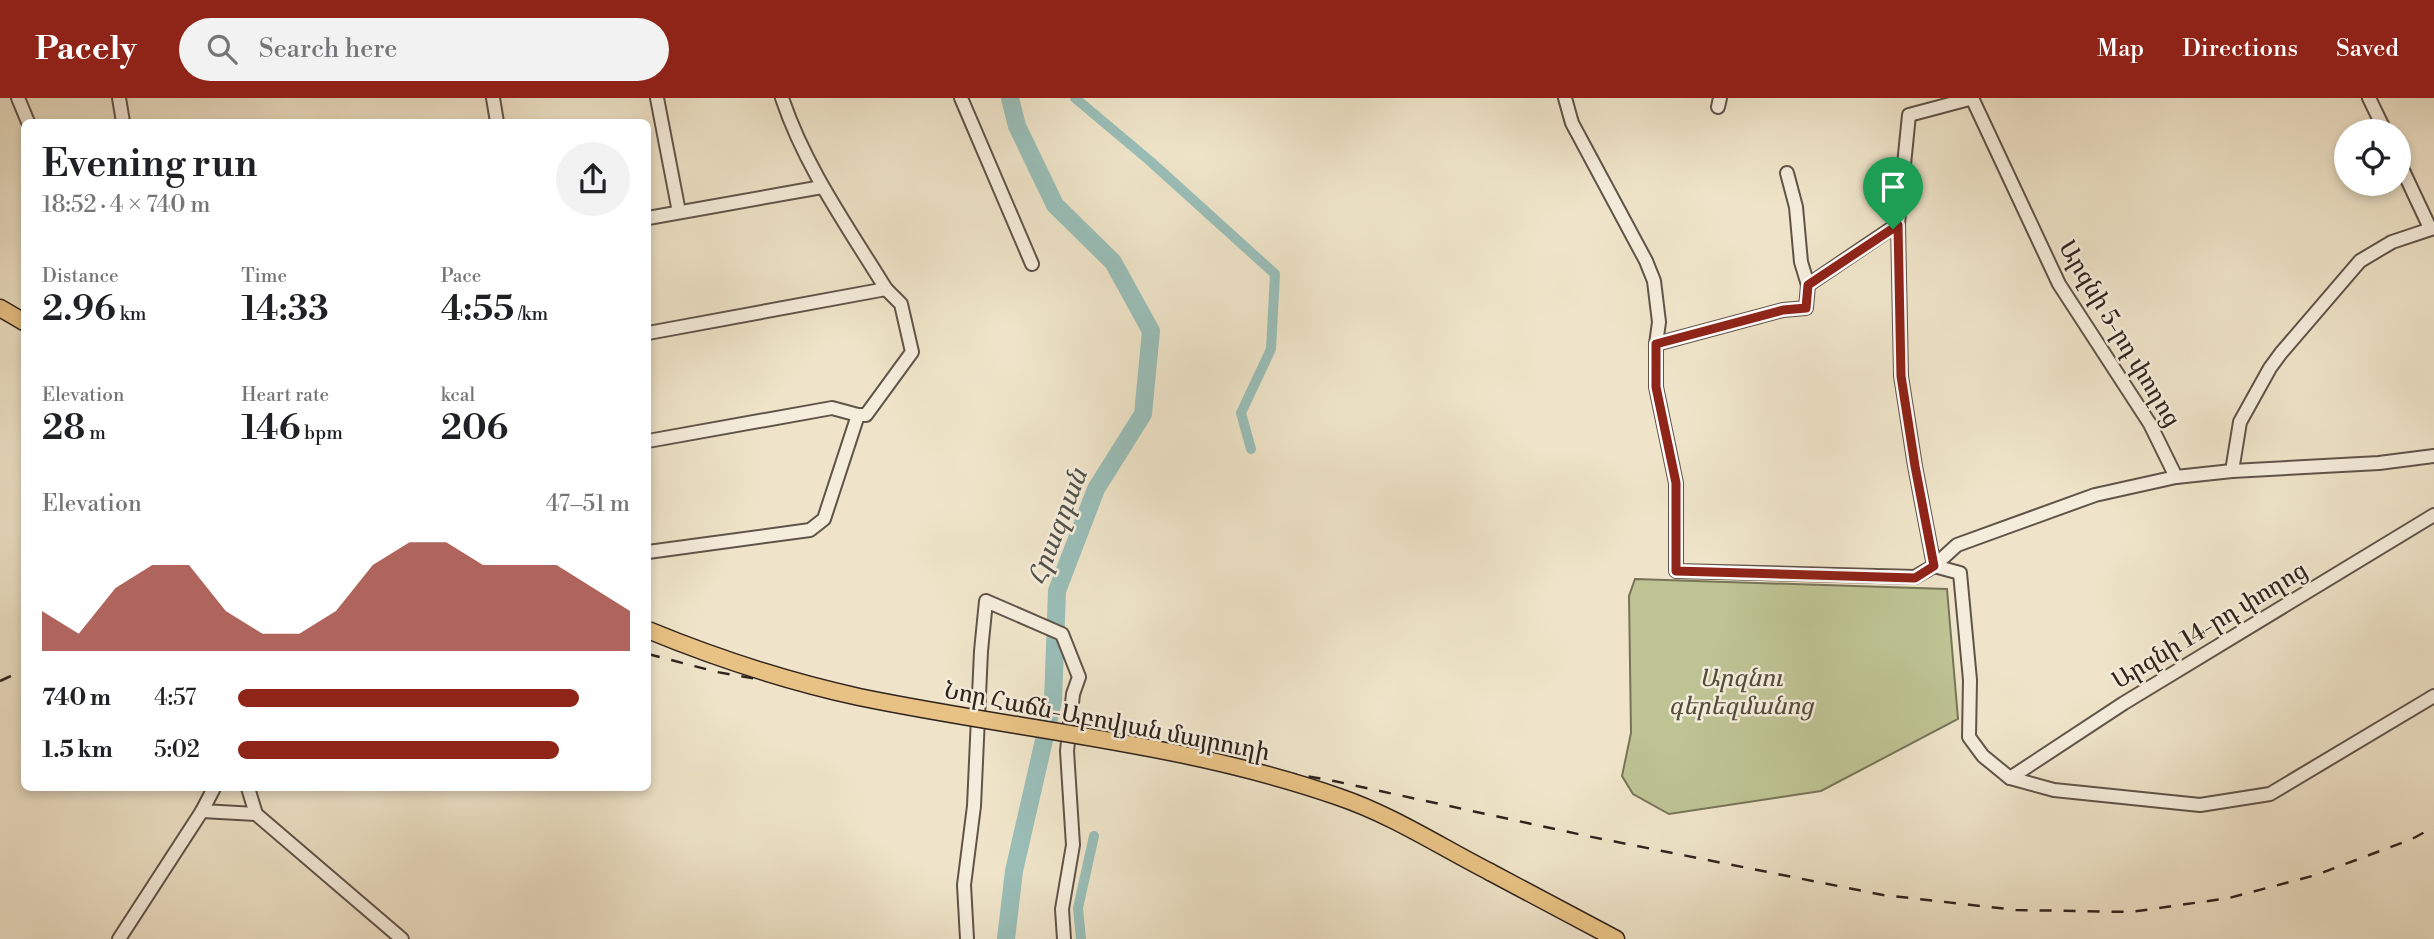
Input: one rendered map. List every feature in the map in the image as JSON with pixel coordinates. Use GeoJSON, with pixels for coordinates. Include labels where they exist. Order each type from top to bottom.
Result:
{"type":"FeatureCollection","features":[{"type":"Feature","properties":{"kind":"main road"},"geometry":{"type":"LineString","coordinates":[[0,308],[21,320]]}},
{"type":"Feature","properties":{"kind":"main road","name":"Նոր Հաճն-Աբովյան մայրուղի"},"geometry":{"type":"LineString","coordinates":[[651,631],[707,654],[791,681],[1017,726],[1211,760],[1340,797],[1378,813],[1616,939]]}},
{"type":"Feature","properties":{"kind":"street"},"geometry":{"type":"LineString","coordinates":[[18,98],[27,119]]}},
{"type":"Feature","properties":{"kind":"street"},"geometry":{"type":"LineString","coordinates":[[119,98],[122,119]]}},
{"type":"Feature","properties":{"kind":"street"},"geometry":{"type":"LineString","coordinates":[[493,98],[496,119]]}},
{"type":"Feature","properties":{"kind":"street"},"geometry":{"type":"LineString","coordinates":[[657,98],[679,212]]}},
{"type":"Feature","properties":{"kind":"street"},"geometry":{"type":"LineString","coordinates":[[651,440],[832,408],[866,415],[912,352],[901,304],[886,289],[822,187],[793,131],[782,98]]}},
{"type":"Feature","properties":{"kind":"street"},"geometry":{"type":"LineString","coordinates":[[961,98],[1032,264]]}},
{"type":"Feature","properties":{"kind":"street"},"geometry":{"type":"LineString","coordinates":[[1565,98],[1573,123],[1654,281],[1659,322],[1656,387],[1676,483],[1676,571],[1915,578],[1934,566],[1957,545],[2095,495],[2176,477],[2232,471],[2379,463],[2434,456]]}},
{"type":"Feature","properties":{"kind":"street"},"geometry":{"type":"LineString","coordinates":[[1934,566],[1901,376],[1898,225],[1909,115],[1973,98]]}},
{"type":"Feature","properties":{"kind":"street","name":"Արզնի 5-րդ փողոց"},"geometry":{"type":"LineString","coordinates":[[1973,98],[2059,284],[2150,424],[2176,477]]}},
{"type":"Feature","properties":{"kind":"street"},"geometry":{"type":"LineString","coordinates":[[2369,98],[2379,119]]}},
{"type":"Feature","properties":{"kind":"street"},"geometry":{"type":"LineString","coordinates":[[1656,344],[1783,310],[1806,308],[1808,285],[1801,262],[1796,207],[1787,173]]}},
{"type":"Feature","properties":{"kind":"street"},"geometry":{"type":"LineString","coordinates":[[2232,471],[2240,422],[2281,353],[2360,261],[2392,242],[2432,228],[2411,186]]}},
{"type":"Feature","properties":{"kind":"street"},"geometry":{"type":"LineString","coordinates":[[651,217],[822,187]]}},
{"type":"Feature","properties":{"kind":"street"},"geometry":{"type":"LineString","coordinates":[[1808,285],[1898,225]]}},
{"type":"Feature","properties":{"kind":"street"},"geometry":{"type":"LineString","coordinates":[[651,332],[886,289]]}},
{"type":"Feature","properties":{"kind":"street"},"geometry":{"type":"LineString","coordinates":[[651,552],[810,530],[824,519],[858,415]]}},
{"type":"Feature","properties":{"kind":"street","name":"Արզնի 14-րդ փողոց"},"geometry":{"type":"LineString","coordinates":[[2010,778],[2124,703],[2434,515]]}},
{"type":"Feature","properties":{"kind":"street"},"geometry":{"type":"LineString","coordinates":[[1934,566],[1959,573],[1970,680],[1969,737],[1983,756],[2010,778],[2054,790],[2200,805],[2270,794],[2434,696]]}},
{"type":"Feature","properties":{"kind":"street"},"geometry":{"type":"LineString","coordinates":[[967,939],[964,885],[974,806],[986,601],[1062,634],[1079,677],[1073,694],[1067,751],[1073,845],[1062,909],[1064,939]]}},
{"type":"Feature","properties":{"kind":"street"},"geometry":{"type":"LineString","coordinates":[[119,939],[212,791]]}},
{"type":"Feature","properties":{"kind":"street"},"geometry":{"type":"LineString","coordinates":[[249,791],[256,814],[402,939]]}},
{"type":"Feature","properties":{"kind":"street"},"geometry":{"type":"LineString","coordinates":[[202,811],[256,814]]}},
{"type":"Feature","properties":{"kind":"green space","name":"Արզնու գերեզմանոց"},"geometry":{"type":"Polygon","coordinates":[[[1635,579],[1947,589],[1958,719],[1821,791],[1669,814],[1633,794],[1622,776],[1631,733],[1629,596],[1635,579]]]}},
{"type":"Feature","properties":{"kind":"waterway","name":"Հրազդան"},"geometry":{"type":"LineString","coordinates":[[1006,939],[1014,871],[1053,701],[1057,591],[1096,489],[1143,414],[1151,331],[1113,262],[1055,205],[1017,126],[1010,98]]}},
{"type":"Feature","properties":{"kind":"waterway"},"geometry":{"type":"LineString","coordinates":[[1075,98],[1150,161],[1275,274],[1271,349],[1241,413],[1251,449]]}},
{"type":"Feature","properties":{"kind":"waterway"},"geometry":{"type":"LineString","coordinates":[[1081,939],[1078,908],[1094,836]]}},
{"type":"Feature","properties":{"kind":"railway"},"geometry":{"type":"LineString","coordinates":[[651,655],[717,672],[1334,781],[1587,836],[1883,895],[2016,910],[2131,912],[2229,898],[2316,875],[2412,839],[2434,827]]}},
{"type":"Feature","properties":{"kind":"railway"},"geometry":{"type":"LineString","coordinates":[[0,681],[21,671]]}},
{"type":"Feature","properties":{"kind":"route"},"geometry":{"type":"LineString","coordinates":[[1898,225],[1901,376],[1934,566],[1915,578],[1676,571],[1676,483],[1656,387],[1656,344],[1783,310],[1806,308],[1808,285],[1893,229],[1898,225]]}}]}
